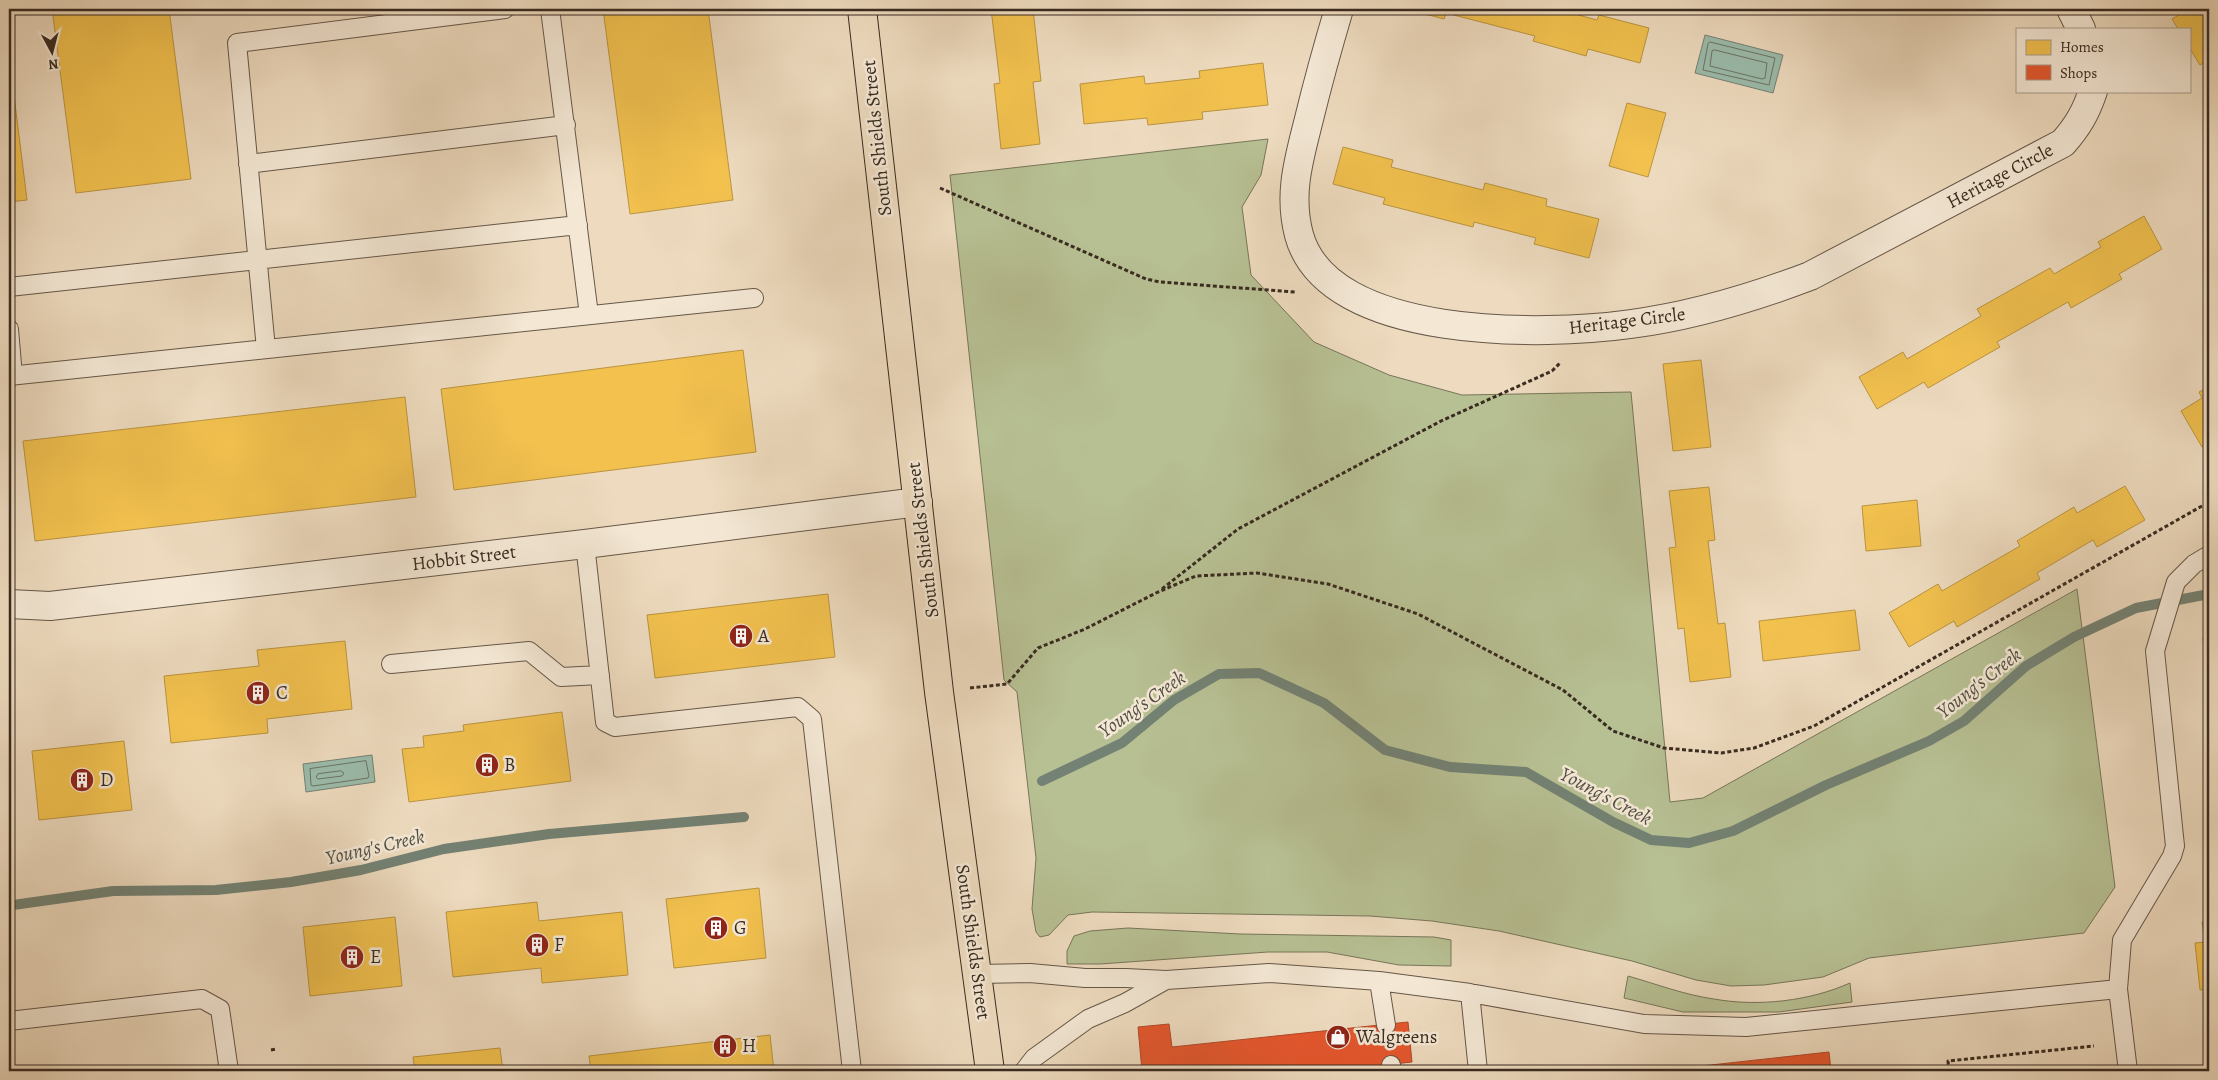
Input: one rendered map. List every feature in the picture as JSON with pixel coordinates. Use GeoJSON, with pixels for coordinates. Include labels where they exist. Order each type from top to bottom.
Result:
{"type":"FeatureCollection","features":[{"type":"Feature","properties":{"kind":"main road","name":"South Shields Street"},"geometry":{"type":"LineString","coordinates":[[862,9],[939,692],[990,1071]]}},
{"type":"Feature","properties":{"kind":"street","name":"Heritage Circle"},"geometry":{"type":"LineString","coordinates":[[1339,9],[1322,66],[1294,180],[1294,214],[1299,238],[1313,263],[1329,281],[1362,302],[1406,317],[1455,326],[1574,331],[1638,323],[1703,311],[1767,292],[1810,276],[2063,143],[2085,114],[2093,92]]}},
{"type":"Feature","properties":{"kind":"street"},"geometry":{"type":"LineString","coordinates":[[2071,9],[2080,28]]}},
{"type":"Feature","properties":{"kind":"street","name":"Hobbit Street"},"geometry":{"type":"LineString","coordinates":[[9,604],[50,606],[585,544],[918,502]]}},
{"type":"Feature","properties":{"kind":"lane"},"geometry":{"type":"LineString","coordinates":[[266,349],[237,43],[506,9]]}},
{"type":"Feature","properties":{"kind":"lane"},"geometry":{"type":"LineString","coordinates":[[550,9],[589,315]]}},
{"type":"Feature","properties":{"kind":"lane"},"geometry":{"type":"LineString","coordinates":[[248,164],[566,126]]}},
{"type":"Feature","properties":{"kind":"lane"},"geometry":{"type":"LineString","coordinates":[[9,287],[578,225]]}},
{"type":"Feature","properties":{"kind":"lane"},"geometry":{"type":"LineString","coordinates":[[9,329],[11,376],[754,298]]}},
{"type":"Feature","properties":{"kind":"lane"},"geometry":{"type":"LineString","coordinates":[[585,544],[605,722],[615,727],[798,707],[812,719],[852,1071]]}},
{"type":"Feature","properties":{"kind":"lane"},"geometry":{"type":"LineString","coordinates":[[2128,1071],[2118,989],[2122,940],[2172,856],[2175,846],[2155,651],[2164,616],[2176,582],[2194,564],[2209,555]]}},
{"type":"Feature","properties":{"kind":"lane"},"geometry":{"type":"LineString","coordinates":[[391,664],[529,651],[561,677],[600,675]]}},
{"type":"Feature","properties":{"kind":"lane"},"geometry":{"type":"LineString","coordinates":[[977,974],[1030,973],[1085,978],[1166,980],[1268,973],[1380,980],[1470,993],[1644,1024],[1746,1027],[2118,989]]}},
{"type":"Feature","properties":{"kind":"lane"},"geometry":{"type":"LineString","coordinates":[[1024,1071],[1034,1058],[1088,1019],[1125,1003],[1166,980]]}},
{"type":"Feature","properties":{"kind":"lane"},"geometry":{"type":"LineString","coordinates":[[1380,980],[1386,1025]]}},
{"type":"Feature","properties":{"kind":"lane"},"geometry":{"type":"LineString","coordinates":[[1470,993],[1478,1071]]}},
{"type":"Feature","properties":{"kind":"lane"},"geometry":{"type":"LineString","coordinates":[[9,1021],[202,1000],[220,1010],[229,1071]]}},
{"type":"Feature","properties":{"kind":"path"},"geometry":{"type":"LineString","coordinates":[[940,188],[1146,279],[1160,282],[1302,293]]}},
{"type":"Feature","properties":{"kind":"path"},"geometry":{"type":"LineString","coordinates":[[1158,592],[1238,529],[1441,421],[1552,371],[1564,359]]}},
{"type":"Feature","properties":{"kind":"path"},"geometry":{"type":"LineString","coordinates":[[939,692],[1007,684],[1038,648],[1084,629],[1158,592],[1196,576],[1248,574],[1328,584],[1418,614],[1563,690],[1613,731],[1664,748],[1721,753],[1754,748],[1814,726],[2209,502]]}},
{"type":"Feature","properties":{"kind":"path"},"geometry":{"type":"LineString","coordinates":[[2209,637],[2204,637],[2209,685]]}},
{"type":"Feature","properties":{"kind":"path"},"geometry":{"type":"LineString","coordinates":[[1949,1071],[1948,1061],[2094,1046]]}},
{"type":"Feature","properties":{"kind":"path"},"geometry":{"type":"LineString","coordinates":[[271,1050],[276,1049]]}},
{"type":"Feature","properties":{"kind":"shaded area"},"geometry":{"type":"Polygon","coordinates":[[[1268,139],[1261,175],[1242,207],[1251,275],[1314,342],[1389,375],[1462,395],[1631,392],[1670,802],[1703,798],[2077,589],[2115,887],[2084,933],[1869,958],[1823,977],[1764,985],[1731,986],[1696,980],[1632,961],[1499,931],[1432,921],[1370,916],[1092,912],[1068,915],[1049,935],[1040,937],[1036,932],[1032,909],[1036,858],[1017,692],[1004,680],[950,175],[1268,139]]]}},
{"type":"Feature","properties":{"kind":"shaded area"},"geometry":{"type":"Polygon","coordinates":[[[1128,928],[1240,934],[1434,937],[1451,940],[1451,966],[1399,965],[1327,952],[1268,952],[1100,964],[1067,964],[1067,951],[1074,936],[1090,931],[1128,928]]]}},
{"type":"Feature","properties":{"kind":"shaded area"},"geometry":{"type":"Polygon","coordinates":[[[1628,976],[1692,995],[1748,1002],[1784,1001],[1801,998],[1850,983],[1852,1002],[1779,1012],[1683,1012],[1624,998],[1628,976]]]}},
{"type":"Feature","properties":{"kind":"water"},"geometry":{"type":"Polygon","coordinates":[[[1705,35],[1783,55],[1773,93],[1695,73],[1705,35]]]}},
{"type":"Feature","properties":{"kind":"water"},"geometry":{"type":"Polygon","coordinates":[[[372,755],[375,782],[306,792],[303,764],[372,755]]]}},
{"type":"Feature","properties":{"kind":"building: Homes"},"geometry":{"type":"Polygon","coordinates":[[[52,9],[169,9],[191,179],[76,193],[52,9]]]}},
{"type":"Feature","properties":{"kind":"building: Homes"},"geometry":{"type":"Polygon","coordinates":[[[603,9],[708,9],[733,200],[630,214],[603,9]]]}},
{"type":"Feature","properties":{"kind":"building: Homes"},"geometry":{"type":"Polygon","coordinates":[[[991,9],[1033,9],[1041,81],[1033,82],[1040,144],[1001,149],[994,84],[1000,83],[991,9]]]}},
{"type":"Feature","properties":{"kind":"building: Homes"},"geometry":{"type":"Polygon","coordinates":[[[1406,9],[1556,9],[1597,20],[1599,15],[1649,28],[1640,63],[1588,49],[1586,56],[1533,41],[1535,36],[1446,13],[1444,19],[1406,9]]]}},
{"type":"Feature","properties":{"kind":"building: Homes"},"geometry":{"type":"Polygon","coordinates":[[[2189,9],[2209,9],[2209,70],[2205,62],[2200,65],[2190,49],[2190,28],[2177,28],[2172,19],[2189,9]]]}},
{"type":"Feature","properties":{"kind":"building: Homes"},"geometry":{"type":"Polygon","coordinates":[[[9,55],[27,200],[9,202],[9,55]]]}},
{"type":"Feature","properties":{"kind":"building: Homes"},"geometry":{"type":"Polygon","coordinates":[[[1263,63],[1268,105],[1202,112],[1203,119],[1148,125],[1147,118],[1084,124],[1080,84],[1144,76],[1145,84],[1200,78],[1199,71],[1263,63]]]}},
{"type":"Feature","properties":{"kind":"building: Homes"},"geometry":{"type":"Polygon","coordinates":[[[1627,103],[1666,113],[1648,177],[1609,166],[1627,103]]]}},
{"type":"Feature","properties":{"kind":"building: Homes"},"geometry":{"type":"Polygon","coordinates":[[[1343,147],[1393,160],[1391,167],[1483,190],[1485,183],[1547,199],[1546,206],[1599,219],[1589,258],[1534,244],[1536,238],[1474,222],[1473,227],[1383,204],[1385,198],[1333,184],[1343,147]]]}},
{"type":"Feature","properties":{"kind":"building: Homes"},"geometry":{"type":"Polygon","coordinates":[[[2144,216],[2162,249],[2119,274],[2122,279],[2071,308],[2068,302],[1997,342],[2000,347],[1928,388],[1924,382],[1877,409],[1859,377],[1903,352],[1907,359],[1981,316],[1977,309],[2050,268],[2054,274],[2101,247],[2098,242],[2144,216]]]}},
{"type":"Feature","properties":{"kind":"building: Homes"},"geometry":{"type":"Polygon","coordinates":[[[743,350],[756,452],[454,490],[441,389],[743,350]]]}},
{"type":"Feature","properties":{"kind":"building: Homes"},"geometry":{"type":"Polygon","coordinates":[[[1701,360],[1711,447],[1673,451],[1663,364],[1701,360]]]}},
{"type":"Feature","properties":{"kind":"building: Homes"},"geometry":{"type":"Polygon","coordinates":[[[2209,387],[2209,443],[2202,447],[2181,411],[2202,398],[2199,392],[2209,387]]]}},
{"type":"Feature","properties":{"kind":"building: Homes"},"geometry":{"type":"Polygon","coordinates":[[[405,397],[416,497],[35,541],[23,441],[405,397]]]}},
{"type":"Feature","properties":{"kind":"building: Homes"},"geometry":{"type":"Polygon","coordinates":[[[2125,486],[2145,520],[2097,547],[2093,540],[2037,573],[2040,579],[1957,627],[1954,621],[1909,647],[1889,613],[1938,584],[1942,591],[2020,546],[2017,541],[2074,507],[2077,513],[2125,486]]]}},
{"type":"Feature","properties":{"kind":"building: Homes"},"geometry":{"type":"Polygon","coordinates":[[[1709,487],[1715,540],[1708,541],[1718,624],[1725,623],[1731,677],[1690,682],[1684,628],[1678,629],[1669,548],[1676,547],[1669,491],[1709,487]]]}},
{"type":"Feature","properties":{"kind":"building: Homes"},"geometry":{"type":"Polygon","coordinates":[[[1917,500],[1921,546],[1866,551],[1862,506],[1917,500]]]}},
{"type":"Feature","properties":{"kind":"building: Homes","name":"A"},"geometry":{"type":"Polygon","coordinates":[[[828,594],[835,657],[655,678],[647,615],[828,594]]]}},
{"type":"Feature","properties":{"kind":"building: Homes"},"geometry":{"type":"Polygon","coordinates":[[[1855,610],[1860,650],[1763,661],[1759,621],[1855,610]]]}},
{"type":"Feature","properties":{"kind":"building: Homes","name":"C"},"geometry":{"type":"Polygon","coordinates":[[[345,641],[352,709],[267,719],[268,733],[171,743],[164,676],[259,666],[257,650],[345,641]]]}},
{"type":"Feature","properties":{"kind":"building: Homes","name":"B"},"geometry":{"type":"Polygon","coordinates":[[[562,712],[571,781],[409,802],[402,749],[424,747],[423,736],[464,731],[463,725],[562,712]]]}},
{"type":"Feature","properties":{"kind":"building: Homes","name":"D"},"geometry":{"type":"Polygon","coordinates":[[[124,741],[132,810],[39,820],[32,751],[124,741]]]}},
{"type":"Feature","properties":{"kind":"building: Homes","name":"G"},"geometry":{"type":"Polygon","coordinates":[[[759,888],[766,958],[674,968],[666,899],[759,888]]]}},
{"type":"Feature","properties":{"kind":"building: Homes","name":"F"},"geometry":{"type":"Polygon","coordinates":[[[537,902],[539,921],[622,912],[628,975],[542,983],[541,968],[453,977],[446,912],[537,902]]]}},
{"type":"Feature","properties":{"kind":"building: Homes","name":"E"},"geometry":{"type":"Polygon","coordinates":[[[395,917],[402,986],[310,996],[303,927],[395,917]]]}},
{"type":"Feature","properties":{"kind":"building: Homes"},"geometry":{"type":"Polygon","coordinates":[[[2209,921],[2209,989],[2200,990],[2195,943],[2205,942],[2202,922],[2209,921]]]}},
{"type":"Feature","properties":{"kind":"building: Homes","name":"H"},"geometry":{"type":"Polygon","coordinates":[[[770,1035],[774,1071],[591,1071],[589,1056],[770,1035]]]}},
{"type":"Feature","properties":{"kind":"building: Homes"},"geometry":{"type":"Polygon","coordinates":[[[500,1048],[503,1071],[415,1071],[413,1057],[500,1048]]]}},
{"type":"Feature","properties":{"kind":"building: Shops","name":"Walgreens"},"geometry":{"type":"Polygon","coordinates":[[[1408,1022],[1412,1062],[1367,1067],[1368,1071],[1142,1071],[1138,1027],[1169,1024],[1172,1047],[1408,1022]]]}},
{"type":"Feature","properties":{"kind":"building: Shops"},"geometry":{"type":"Polygon","coordinates":[[[1829,1052],[1831,1071],[1656,1071],[1829,1052]]]}},
{"type":"Feature","properties":{"kind":"waterway","name":"Young's Creek"},"geometry":{"type":"LineString","coordinates":[[1042,781],[1122,743],[1174,700],[1219,674],[1259,673],[1324,703],[1385,750],[1450,767],[1526,772],[1613,822],[1651,840],[1689,843],[1733,831],[1826,785],[1929,741],[1964,721],[2026,666],[2074,637],[2136,608],[2209,594]]}},
{"type":"Feature","properties":{"kind":"waterway","name":"Young's Creek"},"geometry":{"type":"LineString","coordinates":[[13,905],[113,891],[216,890],[291,882],[361,870],[444,849],[549,834],[744,817]]}},
{"type":"Feature","properties":{"kind":"place","name":"A"},"geometry":{"type":"Point","coordinates":[741,636]}},
{"type":"Feature","properties":{"kind":"place","name":"C"},"geometry":{"type":"Point","coordinates":[258,693]}},
{"type":"Feature","properties":{"kind":"place","name":"B"},"geometry":{"type":"Point","coordinates":[487,765]}},
{"type":"Feature","properties":{"kind":"place","name":"D"},"geometry":{"type":"Point","coordinates":[82,780]}},
{"type":"Feature","properties":{"kind":"place","name":"G"},"geometry":{"type":"Point","coordinates":[716,928]}},
{"type":"Feature","properties":{"kind":"place","name":"F"},"geometry":{"type":"Point","coordinates":[537,945]}},
{"type":"Feature","properties":{"kind":"place","name":"E"},"geometry":{"type":"Point","coordinates":[352,957]}},
{"type":"Feature","properties":{"kind":"place","name":"Walgreens"},"geometry":{"type":"Point","coordinates":[1338,1037]}},
{"type":"Feature","properties":{"kind":"place","name":"H"},"geometry":{"type":"Point","coordinates":[725,1046]}}]}
